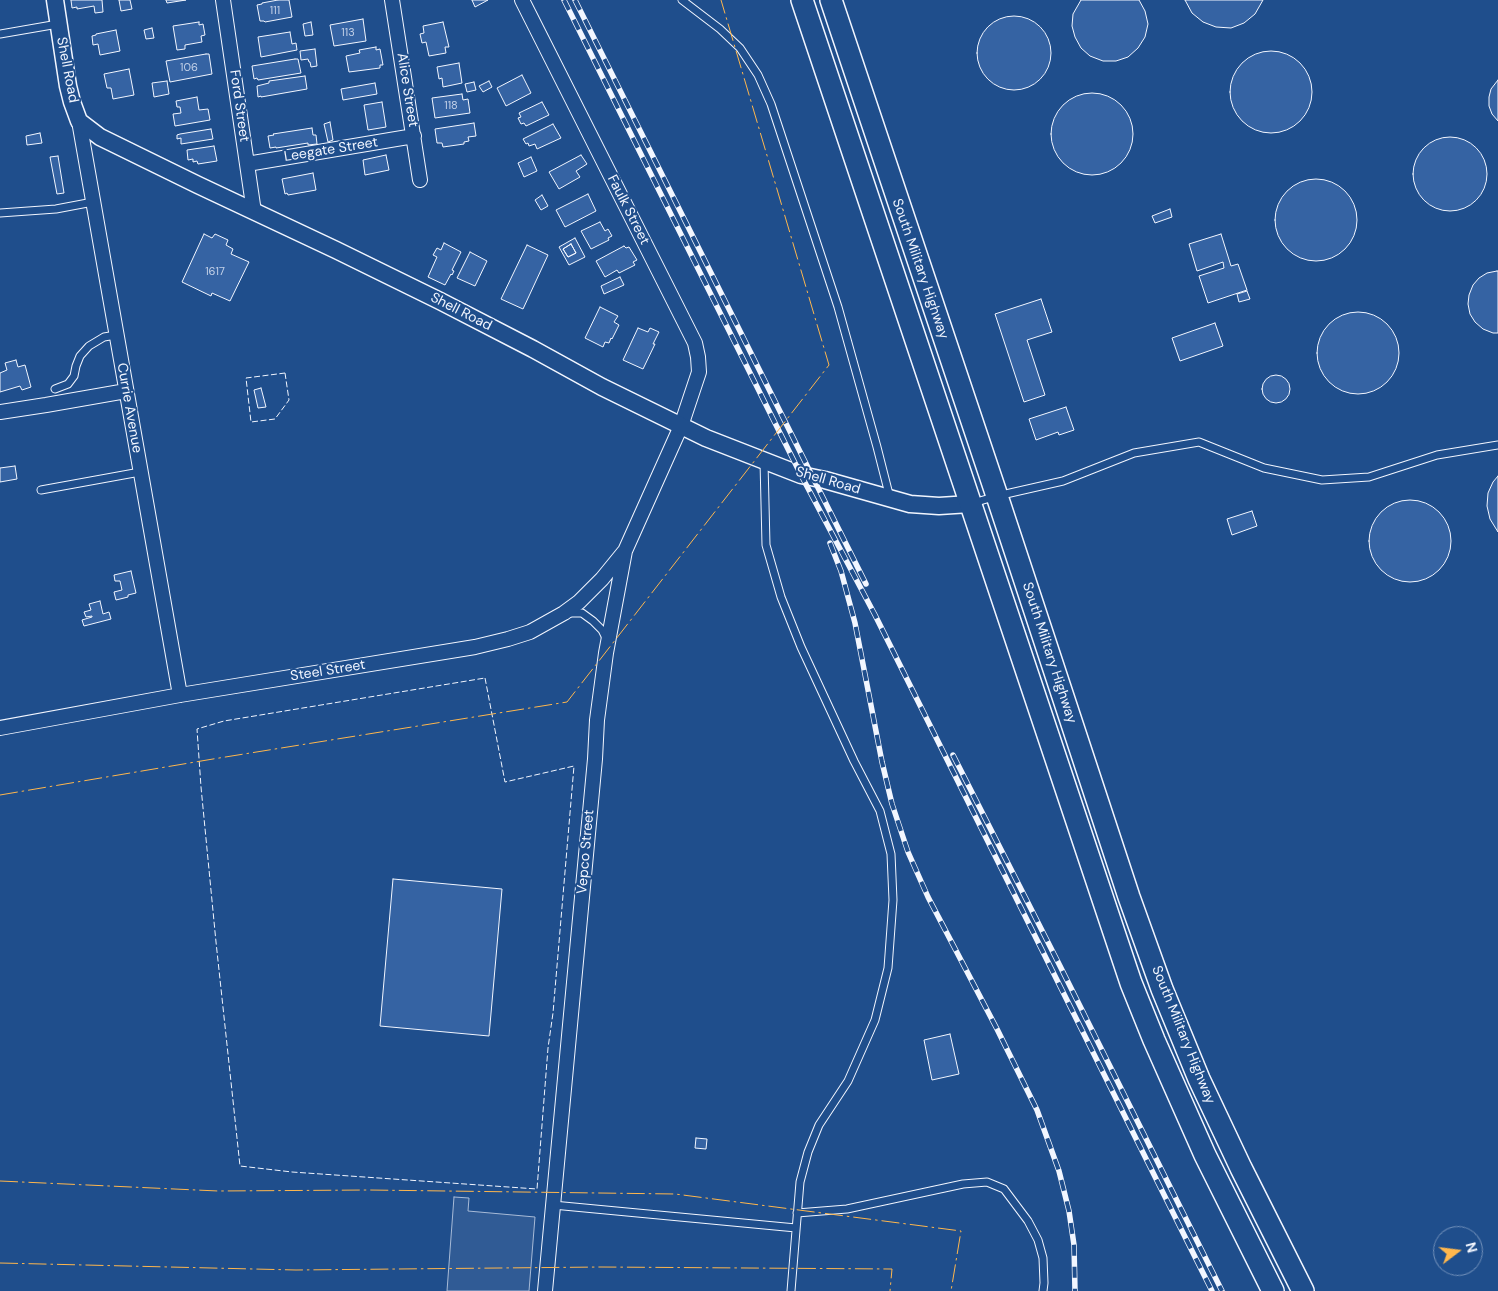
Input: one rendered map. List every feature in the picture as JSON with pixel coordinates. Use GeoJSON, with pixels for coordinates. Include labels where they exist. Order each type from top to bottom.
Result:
{"type":"FeatureCollection","features":[{"type":"Feature","properties":{"kind":"main road","name":"South Military Highway"},"geometry":{"type":"LineString","coordinates":[[802,0],[1134,991],[1160,1056],[1204,1155],[1273,1291]]}},
{"type":"Feature","properties":{"kind":"main road","name":"South Military Highway"},"geometry":{"type":"LineString","coordinates":[[831,0],[1129,897],[1162,988],[1199,1079],[1303,1291]]}},
{"type":"Feature","properties":{"kind":"street","name":"Shell Road"},"geometry":{"type":"LineString","coordinates":[[55,0],[72,102],[79,121],[100,137],[440,301],[533,349],[602,388],[681,426],[801,475],[910,504],[939,506],[970,504]]}},
{"type":"Feature","properties":{"kind":"street","name":"Ford Street"},"geometry":{"type":"LineString","coordinates":[[223,0],[254,212]]}},
{"type":"Feature","properties":{"kind":"street","name":"Alice Street"},"geometry":{"type":"LineString","coordinates":[[392,0],[420,180]]}},
{"type":"Feature","properties":{"kind":"street","name":"Faulk Street"},"geometry":{"type":"LineString","coordinates":[[522,0],[695,342],[699,372],[681,426]]}},
{"type":"Feature","properties":{"kind":"street","name":"Currie Avenue"},"geometry":{"type":"LineString","coordinates":[[79,121],[180,695]]}},
{"type":"Feature","properties":{"kind":"street","name":"Leegate Street"},"geometry":{"type":"LineString","coordinates":[[247,164],[414,136]]}},
{"type":"Feature","properties":{"kind":"street"},"geometry":{"type":"LineString","coordinates":[[0,412],[126,391]]}},
{"type":"Feature","properties":{"kind":"street","name":"Vepco Street"},"geometry":{"type":"LineString","coordinates":[[545,1291],[595,759],[597,720],[608,641],[625,551],[681,426]]}},
{"type":"Feature","properties":{"kind":"street","name":"Steel Street"},"geometry":{"type":"LineString","coordinates":[[0,728],[180,695],[475,647],[530,632],[564,613],[579,602],[602,579],[625,551]]}},
{"type":"Feature","properties":{"kind":"lane"},"geometry":{"type":"LineString","coordinates":[[682,0],[720,29],[740,48],[758,75],[771,104],[838,307],[890,498]]}},
{"type":"Feature","properties":{"kind":"lane"},"geometry":{"type":"LineString","coordinates":[[0,34],[58,24]]}},
{"type":"Feature","properties":{"kind":"lane"},"geometry":{"type":"LineString","coordinates":[[0,213],[56,209],[92,202]]}},
{"type":"Feature","properties":{"kind":"lane"},"geometry":{"type":"LineString","coordinates":[[55,389],[68,384],[74,376],[80,356],[88,346],[104,337],[116,336]]}},
{"type":"Feature","properties":{"kind":"lane"},"geometry":{"type":"LineString","coordinates":[[970,504],[1063,480],[1134,453],[1199,442],[1264,468],[1322,480],[1369,478],[1437,455],[1498,445]]}},
{"type":"Feature","properties":{"kind":"lane"},"geometry":{"type":"LineString","coordinates":[[764,460],[766,545],[781,597],[801,647],[854,761],[880,811],[891,854],[893,900],[888,968],[875,1020],[848,1081],[819,1125],[808,1152],[800,1182],[791,1291]]}},
{"type":"Feature","properties":{"kind":"lane"},"geometry":{"type":"LineString","coordinates":[[42,490],[140,472]]}},
{"type":"Feature","properties":{"kind":"lane"},"geometry":{"type":"LineString","coordinates":[[564,613],[582,613],[602,630],[608,641]]}},
{"type":"Feature","properties":{"kind":"lane"},"geometry":{"type":"LineString","coordinates":[[797,1213],[847,1210],[963,1184],[988,1182],[1004,1189],[1028,1221],[1038,1240],[1043,1258],[1043,1291]]}},
{"type":"Feature","properties":{"kind":"lane"},"geometry":{"type":"LineString","coordinates":[[553,1205],[796,1228]]}},
{"type":"Feature","properties":{"kind":"shaded area"},"geometry":{"type":"Polygon","coordinates":[[[454,1197],[469,1198],[468,1211],[535,1217],[529,1291],[447,1291],[454,1197]]]}},
{"type":"Feature","properties":{"kind":"building"},"geometry":{"type":"Polygon","coordinates":[[[71,0],[102,0],[103,12],[95,13],[94,6],[72,8],[71,0]]]}},
{"type":"Feature","properties":{"kind":"building"},"geometry":{"type":"Polygon","coordinates":[[[119,0],[130,0],[132,9],[121,11],[119,0]]]}},
{"type":"Feature","properties":{"kind":"building"},"geometry":{"type":"Polygon","coordinates":[[[166,0],[186,0],[167,3],[166,0]]]}},
{"type":"Feature","properties":{"kind":"building"},"geometry":{"type":"Polygon","coordinates":[[[278,0],[289,0],[292,17],[265,22],[260,21],[257,5],[278,0]]]}},
{"type":"Feature","properties":{"kind":"building"},"geometry":{"type":"Polygon","coordinates":[[[472,0],[488,0],[475,7],[472,0]]]}},
{"type":"Feature","properties":{"kind":"building"},"geometry":{"type":"Polygon","coordinates":[[[1081,0],[1139,0],[1145,11],[1148,24],[1145,37],[1138,48],[1128,57],[1116,61],[1103,61],[1090,56],[1081,48],[1072,26],[1073,14],[1081,0]]]}},
{"type":"Feature","properties":{"kind":"building"},"geometry":{"type":"Polygon","coordinates":[[[1185,0],[1263,0],[1255,14],[1244,23],[1231,28],[1216,27],[1203,22],[1192,13],[1185,0]]]}},
{"type":"Feature","properties":{"kind":"building"},"geometry":{"type":"Polygon","coordinates":[[[1007,16],[1021,16],[1035,22],[1045,32],[1051,46],[1049,67],[1035,84],[1021,90],[1007,90],[993,84],[983,74],[977,60],[977,46],[983,32],[993,22],[1007,16]]]}},
{"type":"Feature","properties":{"kind":"building"},"geometry":{"type":"Polygon","coordinates":[[[363,19],[366,41],[334,46],[330,25],[363,19]]]}},
{"type":"Feature","properties":{"kind":"building"},"geometry":{"type":"Polygon","coordinates":[[[199,22],[199,25],[203,24],[205,35],[201,36],[202,42],[185,45],[185,49],[177,50],[173,26],[199,22]]]}},
{"type":"Feature","properties":{"kind":"building"},"geometry":{"type":"Polygon","coordinates":[[[311,22],[313,35],[305,36],[303,24],[311,22]]]}},
{"type":"Feature","properties":{"kind":"building"},"geometry":{"type":"Polygon","coordinates":[[[443,22],[449,47],[445,47],[446,53],[429,56],[426,42],[422,43],[420,34],[424,33],[423,26],[443,22]]]}},
{"type":"Feature","properties":{"kind":"building"},"geometry":{"type":"Polygon","coordinates":[[[152,28],[154,38],[146,39],[144,30],[152,28]]]}},
{"type":"Feature","properties":{"kind":"building"},"geometry":{"type":"Polygon","coordinates":[[[116,30],[120,51],[100,55],[98,44],[93,45],[92,36],[116,30]]]}},
{"type":"Feature","properties":{"kind":"building"},"geometry":{"type":"Polygon","coordinates":[[[290,32],[292,44],[296,43],[297,50],[261,57],[258,37],[290,32]]]}},
{"type":"Feature","properties":{"kind":"building"},"geometry":{"type":"Polygon","coordinates":[[[376,47],[376,50],[380,49],[383,65],[380,65],[380,68],[349,72],[346,56],[360,53],[359,50],[376,47]]]}},
{"type":"Feature","properties":{"kind":"building"},"geometry":{"type":"Polygon","coordinates":[[[315,49],[317,66],[311,67],[308,59],[301,60],[300,51],[315,49]]]}},
{"type":"Feature","properties":{"kind":"building"},"geometry":{"type":"Polygon","coordinates":[[[1263,51],[1279,51],[1294,58],[1305,69],[1312,84],[1309,108],[1300,121],[1279,133],[1263,133],[1248,126],[1237,115],[1230,100],[1230,84],[1237,69],[1248,58],[1263,51]]]}},
{"type":"Feature","properties":{"kind":"building"},"geometry":{"type":"Polygon","coordinates":[[[209,54],[212,74],[170,82],[166,61],[209,54]]]}},
{"type":"Feature","properties":{"kind":"building"},"geometry":{"type":"Polygon","coordinates":[[[298,59],[301,73],[254,79],[252,66],[298,59]]]}},
{"type":"Feature","properties":{"kind":"building"},"geometry":{"type":"Polygon","coordinates":[[[459,63],[462,83],[443,87],[442,78],[439,79],[437,67],[459,63]]]}},
{"type":"Feature","properties":{"kind":"building"},"geometry":{"type":"Polygon","coordinates":[[[129,69],[134,95],[113,99],[111,88],[107,88],[104,74],[129,69]]]}},
{"type":"Feature","properties":{"kind":"building"},"geometry":{"type":"Polygon","coordinates":[[[522,75],[531,93],[506,106],[497,88],[522,75]]]}},
{"type":"Feature","properties":{"kind":"building"},"geometry":{"type":"Polygon","coordinates":[[[305,76],[307,89],[258,97],[257,86],[269,83],[269,81],[305,76]]]}},
{"type":"Feature","properties":{"kind":"building"},"geometry":{"type":"Polygon","coordinates":[[[1498,80],[1498,121],[1492,114],[1489,106],[1489,97],[1491,89],[1498,80]]]}},
{"type":"Feature","properties":{"kind":"building"},"geometry":{"type":"Polygon","coordinates":[[[167,81],[169,94],[154,97],[152,83],[167,81]]]}},
{"type":"Feature","properties":{"kind":"building"},"geometry":{"type":"Polygon","coordinates":[[[489,81],[492,87],[483,92],[479,86],[489,81]]]}},
{"type":"Feature","properties":{"kind":"building"},"geometry":{"type":"Polygon","coordinates":[[[474,82],[476,90],[467,92],[465,84],[474,82]]]}},
{"type":"Feature","properties":{"kind":"building"},"geometry":{"type":"Polygon","coordinates":[[[375,83],[377,94],[343,100],[341,89],[375,83]]]}},
{"type":"Feature","properties":{"kind":"building"},"geometry":{"type":"Polygon","coordinates":[[[1084,93],[1100,93],[1115,100],[1126,111],[1133,126],[1130,150],[1121,163],[1100,175],[1084,175],[1069,168],[1058,157],[1051,142],[1051,126],[1058,111],[1069,100],[1084,93]]]}},
{"type":"Feature","properties":{"kind":"building"},"geometry":{"type":"Polygon","coordinates":[[[462,94],[463,100],[468,99],[470,113],[435,118],[432,98],[462,94]]]}},
{"type":"Feature","properties":{"kind":"building"},"geometry":{"type":"Polygon","coordinates":[[[197,97],[199,110],[208,109],[210,120],[175,126],[173,114],[181,113],[176,101],[197,97]]]}},
{"type":"Feature","properties":{"kind":"building"},"geometry":{"type":"Polygon","coordinates":[[[382,102],[386,127],[368,130],[364,105],[382,102]]]}},
{"type":"Feature","properties":{"kind":"building"},"geometry":{"type":"Polygon","coordinates":[[[542,102],[549,115],[526,126],[524,123],[521,124],[518,118],[521,117],[519,113],[542,102]]]}},
{"type":"Feature","properties":{"kind":"building"},"geometry":{"type":"Polygon","coordinates":[[[330,122],[333,140],[328,142],[324,124],[330,122]]]}},
{"type":"Feature","properties":{"kind":"building"},"geometry":{"type":"Polygon","coordinates":[[[474,123],[476,136],[468,137],[469,141],[464,142],[464,144],[443,147],[442,143],[437,143],[435,129],[474,123]]]}},
{"type":"Feature","properties":{"kind":"building"},"geometry":{"type":"Polygon","coordinates":[[[553,124],[561,138],[537,149],[535,144],[529,146],[528,143],[526,144],[523,139],[553,124]]]}},
{"type":"Feature","properties":{"kind":"building"},"geometry":{"type":"Polygon","coordinates":[[[312,128],[313,135],[316,135],[317,144],[308,145],[308,143],[270,148],[268,136],[312,128]]]}},
{"type":"Feature","properties":{"kind":"building"},"geometry":{"type":"Polygon","coordinates":[[[211,129],[213,139],[181,144],[181,138],[177,139],[177,135],[180,134],[211,129]]]}},
{"type":"Feature","properties":{"kind":"building"},"geometry":{"type":"Polygon","coordinates":[[[40,133],[42,143],[27,145],[26,136],[40,133]]]}},
{"type":"Feature","properties":{"kind":"building"},"geometry":{"type":"Polygon","coordinates":[[[1457,137],[1477,147],[1485,160],[1487,174],[1485,188],[1477,201],[1464,209],[1443,211],[1423,201],[1415,188],[1413,167],[1423,147],[1436,139],[1457,137]]]}},
{"type":"Feature","properties":{"kind":"building"},"geometry":{"type":"Polygon","coordinates":[[[214,146],[217,161],[198,164],[197,161],[193,162],[193,159],[188,160],[187,150],[214,146]]]}},
{"type":"Feature","properties":{"kind":"building"},"geometry":{"type":"Polygon","coordinates":[[[386,155],[389,170],[365,175],[363,160],[386,155]]]}},
{"type":"Feature","properties":{"kind":"building"},"geometry":{"type":"Polygon","coordinates":[[[581,155],[587,164],[576,171],[580,177],[559,189],[549,172],[581,155]]]}},
{"type":"Feature","properties":{"kind":"building"},"geometry":{"type":"Polygon","coordinates":[[[58,156],[64,193],[57,194],[50,157],[58,156]]]}},
{"type":"Feature","properties":{"kind":"building"},"geometry":{"type":"Polygon","coordinates":[[[531,157],[537,171],[524,177],[518,163],[531,157]]]}},
{"type":"Feature","properties":{"kind":"building"},"geometry":{"type":"Polygon","coordinates":[[[313,173],[316,190],[285,194],[282,179],[313,173]]]}},
{"type":"Feature","properties":{"kind":"building"},"geometry":{"type":"Polygon","coordinates":[[[1308,179],[1324,179],[1339,186],[1350,197],[1357,212],[1354,236],[1345,249],[1324,261],[1308,261],[1293,254],[1282,243],[1275,228],[1275,212],[1282,197],[1293,186],[1308,179]]]}},
{"type":"Feature","properties":{"kind":"building"},"geometry":{"type":"Polygon","coordinates":[[[588,194],[596,211],[565,227],[556,210],[588,194]]]}},
{"type":"Feature","properties":{"kind":"building"},"geometry":{"type":"Polygon","coordinates":[[[542,195],[548,206],[541,210],[535,200],[542,195]]]}},
{"type":"Feature","properties":{"kind":"building"},"geometry":{"type":"Polygon","coordinates":[[[1170,209],[1172,217],[1155,223],[1152,216],[1170,209]]]}},
{"type":"Feature","properties":{"kind":"building"},"geometry":{"type":"Polygon","coordinates":[[[600,222],[605,231],[608,229],[612,236],[608,238],[609,240],[591,249],[581,231],[600,222]]]}},
{"type":"Feature","properties":{"kind":"building"},"geometry":{"type":"Polygon","coordinates":[[[204,234],[212,238],[215,234],[228,240],[226,245],[233,249],[231,254],[249,262],[230,301],[212,293],[211,296],[182,282],[204,234]]]}},
{"type":"Feature","properties":{"kind":"building"},"geometry":{"type":"Polygon","coordinates":[[[1221,234],[1231,266],[1238,264],[1247,290],[1208,303],[1199,276],[1224,268],[1223,262],[1197,271],[1189,244],[1221,234]]]}},
{"type":"Feature","properties":{"kind":"building"},"geometry":{"type":"Polygon","coordinates":[[[575,238],[585,257],[569,265],[559,247],[575,238]],[[571,244],[563,249],[568,257],[576,253],[571,244]]]}},
{"type":"Feature","properties":{"kind":"building"},"geometry":{"type":"Polygon","coordinates":[[[444,243],[461,252],[452,270],[454,271],[445,285],[428,277],[437,257],[433,255],[437,248],[441,250],[444,243]]]}},
{"type":"Feature","properties":{"kind":"building"},"geometry":{"type":"Polygon","coordinates":[[[571,244],[576,253],[568,257],[563,249],[571,244]]]}},
{"type":"Feature","properties":{"kind":"building"},"geometry":{"type":"Polygon","coordinates":[[[527,245],[548,255],[523,309],[501,299],[527,245]]]}},
{"type":"Feature","properties":{"kind":"building"},"geometry":{"type":"Polygon","coordinates":[[[624,246],[626,248],[629,247],[637,260],[633,262],[635,265],[619,273],[617,270],[605,277],[596,261],[624,246]]]}},
{"type":"Feature","properties":{"kind":"building"},"geometry":{"type":"Polygon","coordinates":[[[470,252],[487,261],[475,286],[457,278],[470,252]]]}},
{"type":"Feature","properties":{"kind":"building"},"geometry":{"type":"Polygon","coordinates":[[[1498,271],[1498,333],[1493,333],[1483,329],[1475,322],[1470,314],[1468,304],[1473,285],[1479,278],[1487,273],[1498,271]]]}},
{"type":"Feature","properties":{"kind":"building"},"geometry":{"type":"Polygon","coordinates":[[[620,277],[624,285],[604,294],[601,286],[620,277]]]}},
{"type":"Feature","properties":{"kind":"building"},"geometry":{"type":"Polygon","coordinates":[[[1247,291],[1250,299],[1239,302],[1237,294],[1247,291]]]}},
{"type":"Feature","properties":{"kind":"building"},"geometry":{"type":"Polygon","coordinates":[[[1041,299],[1052,332],[1027,340],[1045,395],[1024,402],[995,314],[1041,299]]]}},
{"type":"Feature","properties":{"kind":"building"},"geometry":{"type":"Polygon","coordinates":[[[600,307],[618,316],[614,322],[619,325],[612,339],[609,343],[605,342],[603,347],[585,338],[600,307]]]}},
{"type":"Feature","properties":{"kind":"building"},"geometry":{"type":"Polygon","coordinates":[[[1350,312],[1366,312],[1381,319],[1392,330],[1399,345],[1396,369],[1387,382],[1366,394],[1350,394],[1335,387],[1324,376],[1317,361],[1317,345],[1324,330],[1335,319],[1350,312]]]}},
{"type":"Feature","properties":{"kind":"building"},"geometry":{"type":"Polygon","coordinates":[[[1215,323],[1223,346],[1180,361],[1172,338],[1215,323]]]}},
{"type":"Feature","properties":{"kind":"building"},"geometry":{"type":"Polygon","coordinates":[[[638,328],[648,332],[650,328],[659,332],[643,369],[623,360],[638,328]]]}},
{"type":"Feature","properties":{"kind":"building"},"geometry":{"type":"Polygon","coordinates":[[[16,360],[18,367],[25,365],[31,387],[22,390],[20,386],[0,392],[0,373],[7,370],[5,363],[16,360]]]}},
{"type":"Feature","properties":{"kind":"building"},"geometry":{"type":"Polygon","coordinates":[[[1276,375],[1286,379],[1290,389],[1286,399],[1276,403],[1266,399],[1262,389],[1266,379],[1276,375]]]}},
{"type":"Feature","properties":{"kind":"building"},"geometry":{"type":"Polygon","coordinates":[[[261,388],[266,407],[258,408],[254,390],[261,388]]]}},
{"type":"Feature","properties":{"kind":"building"},"geometry":{"type":"Polygon","coordinates":[[[1066,407],[1074,430],[1059,435],[1058,432],[1036,440],[1029,419],[1066,407]]]}},
{"type":"Feature","properties":{"kind":"building"},"geometry":{"type":"Polygon","coordinates":[[[15,466],[17,479],[0,482],[0,468],[15,466]]]}},
{"type":"Feature","properties":{"kind":"building"},"geometry":{"type":"Polygon","coordinates":[[[1498,476],[1498,532],[1490,519],[1487,506],[1488,493],[1498,476]]]}},
{"type":"Feature","properties":{"kind":"building"},"geometry":{"type":"Polygon","coordinates":[[[1402,500],[1418,500],[1433,507],[1444,518],[1451,533],[1448,557],[1439,570],[1418,582],[1402,582],[1387,575],[1376,564],[1369,549],[1369,533],[1376,518],[1387,507],[1402,500]]]}},
{"type":"Feature","properties":{"kind":"building"},"geometry":{"type":"Polygon","coordinates":[[[1252,511],[1257,526],[1232,535],[1227,519],[1252,511]]]}},
{"type":"Feature","properties":{"kind":"building"},"geometry":{"type":"Polygon","coordinates":[[[131,571],[136,593],[116,600],[114,592],[122,590],[120,581],[115,581],[114,575],[131,571]]]}},
{"type":"Feature","properties":{"kind":"building"},"geometry":{"type":"Polygon","coordinates":[[[100,601],[103,614],[109,612],[111,619],[84,626],[82,620],[92,617],[86,617],[84,612],[91,610],[89,604],[100,601]]]}},
{"type":"Feature","properties":{"kind":"building"},"geometry":{"type":"Polygon","coordinates":[[[393,879],[502,889],[489,1036],[380,1026],[393,879]]]}},
{"type":"Feature","properties":{"kind":"building"},"geometry":{"type":"Polygon","coordinates":[[[950,1034],[959,1074],[932,1080],[924,1040],[950,1034]]]}},
{"type":"Feature","properties":{"kind":"building"},"geometry":{"type":"Polygon","coordinates":[[[696,1138],[707,1139],[706,1149],[695,1148],[696,1138]]]}},
{"type":"Feature","properties":{"kind":"railway"},"geometry":{"type":"LineString","coordinates":[[564,0],[801,475],[875,615],[1212,1291]]}},
{"type":"Feature","properties":{"kind":"railway"},"geometry":{"type":"LineString","coordinates":[[575,0],[866,584]]}},
{"type":"Feature","properties":{"kind":"railway"},"geometry":{"type":"LineString","coordinates":[[830,543],[841,571],[855,623],[892,804],[908,852],[928,897],[1037,1110],[1059,1171],[1069,1211],[1074,1245],[1075,1291]]}},
{"type":"Feature","properties":{"kind":"railway"},"geometry":{"type":"LineString","coordinates":[[953,755],[1222,1291]]}},
{"type":"Feature","properties":{"kind":"fence"},"geometry":{"type":"LineString","coordinates":[[285,373],[289,400],[275,419],[251,422],[246,378],[285,373]]}},
{"type":"Feature","properties":{"kind":"fence"},"geometry":{"type":"LineString","coordinates":[[485,678],[505,782],[574,766],[537,1189],[292,1172],[240,1166],[216,942],[197,729],[224,721],[485,678]]}},
{"type":"Feature","properties":{"kind":"power"},"geometry":{"type":"LineString","coordinates":[[0,795],[567,702],[829,365],[721,0]]}},
{"type":"Feature","properties":{"kind":"power"},"geometry":{"type":"LineString","coordinates":[[0,1181],[218,1191],[369,1190],[675,1194],[961,1231],[951,1291]]}},
{"type":"Feature","properties":{"kind":"power"},"geometry":{"type":"LineString","coordinates":[[0,1263],[296,1270],[601,1267],[892,1269],[890,1291]]}}]}
